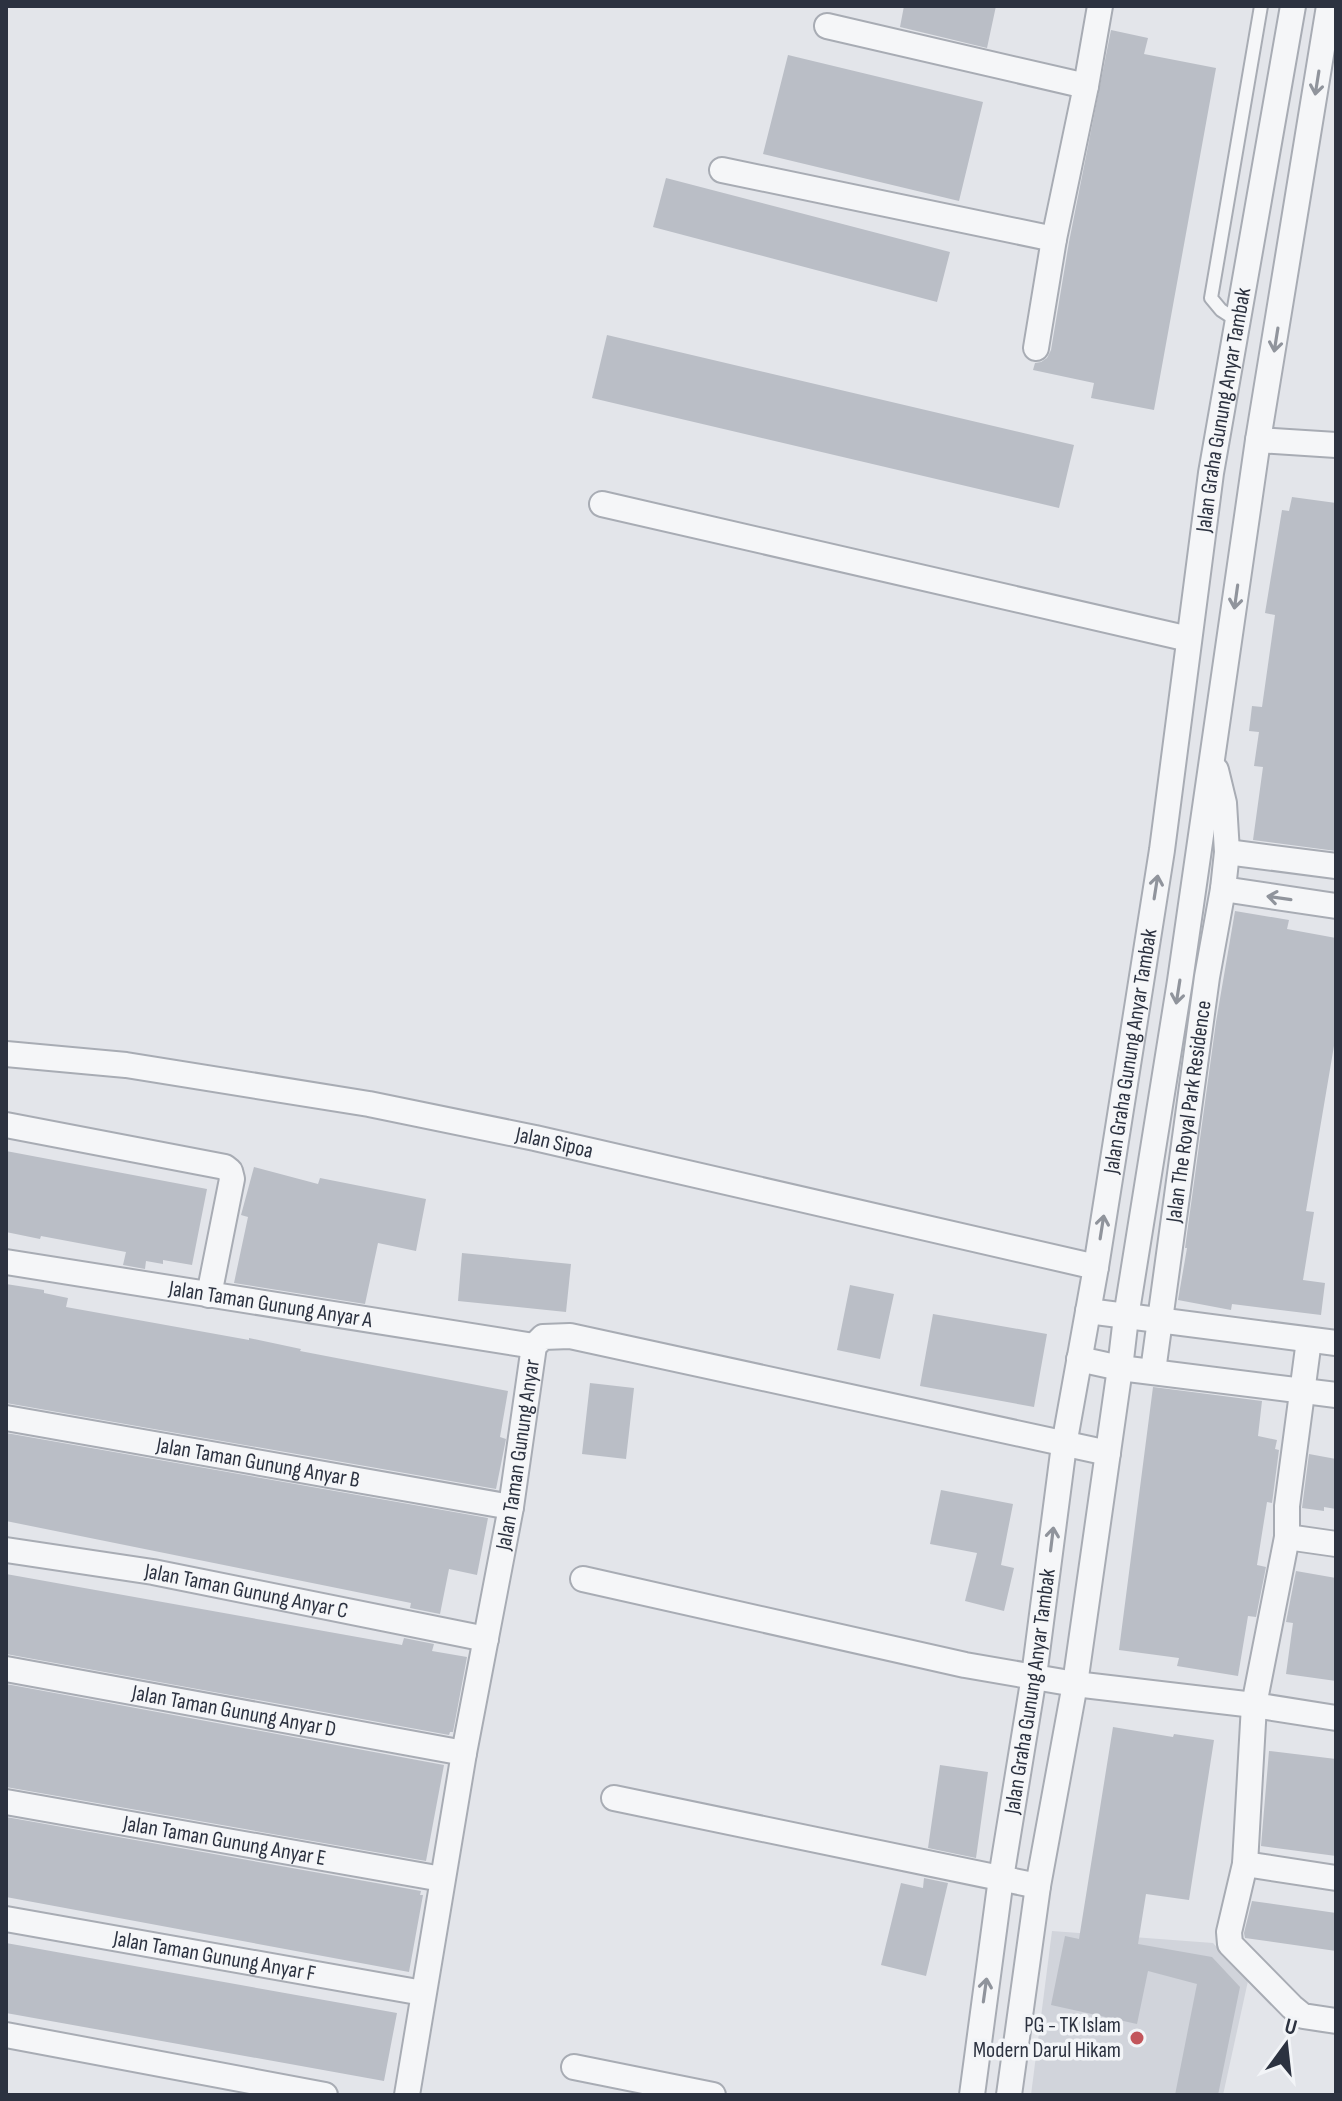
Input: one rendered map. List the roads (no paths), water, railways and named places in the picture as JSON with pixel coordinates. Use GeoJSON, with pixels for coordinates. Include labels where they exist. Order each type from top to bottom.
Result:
{"type":"FeatureCollection","features":[{"type":"Feature","properties":{"kind":"street"},"geometry":{"type":"LineString","coordinates":[[1036,348],[1100,6]]}},
{"type":"Feature","properties":{"kind":"street","name":"Jalan Graha Gunung Anyar Tambak"},"geometry":{"type":"LineString","coordinates":[[972,2095],[1001,1878],[1034,1676],[1064,1445],[1096,1267],[1162,850],[1211,473],[1293,6]]}},
{"type":"Feature","properties":{"kind":"street","name":"Jalan Graha Gunung Anyar Tambak"},"geometry":{"type":"LineString","coordinates":[[1009,2095],[1038,1886],[1075,1684],[1126,1317],[1180,981],[1258,440],[1329,6]]}},
{"type":"Feature","properties":{"kind":"street"},"geometry":{"type":"LineString","coordinates":[[827,26],[1086,86]]}},
{"type":"Feature","properties":{"kind":"street"},"geometry":{"type":"LineString","coordinates":[[722,170],[1054,239]]}},
{"type":"Feature","properties":{"kind":"street"},"geometry":{"type":"LineString","coordinates":[[1258,440],[1336,445]]}},
{"type":"Feature","properties":{"kind":"street"},"geometry":{"type":"LineString","coordinates":[[602,504],[1189,639]]}},
{"type":"Feature","properties":{"kind":"street","name":"Jalan The Royal Park Residence"},"geometry":{"type":"LineString","coordinates":[[1153,1371],[1227,852],[1224,803],[1213,760]]}},
{"type":"Feature","properties":{"kind":"street"},"geometry":{"type":"LineString","coordinates":[[1227,852],[1336,866]]}},
{"type":"Feature","properties":{"kind":"street"},"geometry":{"type":"LineString","coordinates":[[1223,889],[1336,906]]}},
{"type":"Feature","properties":{"kind":"street","name":"Jalan Sipoa"},"geometry":{"type":"LineString","coordinates":[[6,1054],[126,1065],[369,1104],[535,1138],[1096,1267]]}},
{"type":"Feature","properties":{"kind":"street"},"geometry":{"type":"LineString","coordinates":[[6,1125],[225,1167],[230,1171],[232,1179],[209,1295]]}},
{"type":"Feature","properties":{"kind":"street","name":"Jalan Taman Gunung Anyar A"},"geometry":{"type":"LineString","coordinates":[[6,1262],[534,1346]]}},
{"type":"Feature","properties":{"kind":"street"},"geometry":{"type":"LineString","coordinates":[[1088,1311],[1308,1345],[1336,1343]]}},
{"type":"Feature","properties":{"kind":"street","name":"Jalan Taman Gunung Anyar"},"geometry":{"type":"LineString","coordinates":[[407,2095],[464,1753],[511,1507],[534,1346],[543,1337],[570,1336],[1108,1453]]}},
{"type":"Feature","properties":{"kind":"street"},"geometry":{"type":"LineString","coordinates":[[1308,1345],[1287,1506],[1287,1537],[1254,1705],[1245,1864],[1229,1932],[1230,1944],[1292,2007],[1303,2016],[1336,2021]]}},
{"type":"Feature","properties":{"kind":"street"},"geometry":{"type":"LineString","coordinates":[[1079,1359],[1120,1368],[1302,1386],[1336,1395]]}},
{"type":"Feature","properties":{"kind":"street","name":"Jalan Taman Gunung Anyar B"},"geometry":{"type":"LineString","coordinates":[[6,1418],[511,1507]]}},
{"type":"Feature","properties":{"kind":"street"},"geometry":{"type":"LineString","coordinates":[[1287,1537],[1336,1544]]}},
{"type":"Feature","properties":{"kind":"street","name":"Jalan Taman Gunung Anyar C"},"geometry":{"type":"LineString","coordinates":[[6,1550],[153,1572],[486,1639]]}},
{"type":"Feature","properties":{"kind":"street"},"geometry":{"type":"LineString","coordinates":[[583,1579],[965,1665],[1075,1684],[1336,1718]]}},
{"type":"Feature","properties":{"kind":"street","name":"Jalan Taman Gunung Anyar D"},"geometry":{"type":"LineString","coordinates":[[6,1669],[464,1753]]}},
{"type":"Feature","properties":{"kind":"street"},"geometry":{"type":"LineString","coordinates":[[614,1798],[1038,1886]]}},
{"type":"Feature","properties":{"kind":"street","name":"Jalan Taman Gunung Anyar E"},"geometry":{"type":"LineString","coordinates":[[6,1802],[442,1879]]}},
{"type":"Feature","properties":{"kind":"street"},"geometry":{"type":"LineString","coordinates":[[1245,1864],[1336,1878]]}},
{"type":"Feature","properties":{"kind":"street","name":"Jalan Taman Gunung Anyar F"},"geometry":{"type":"LineString","coordinates":[[6,1919],[423,1993]]}},
{"type":"Feature","properties":{"kind":"street"},"geometry":{"type":"LineString","coordinates":[[6,2035],[325,2095]]}},
{"type":"Feature","properties":{"kind":"street"},"geometry":{"type":"LineString","coordinates":[[574,2067],[713,2095]]}},
{"type":"Feature","properties":{"kind":"lane"},"geometry":{"type":"LineString","coordinates":[[1238,321],[1221,310],[1211,298],[1261,6]]}},
{"type":"Feature","properties":{"kind":"place","name":"PG - TK Islam Modern Darul Hikam"},"geometry":{"type":"Point","coordinates":[1137,2038]}}]}
